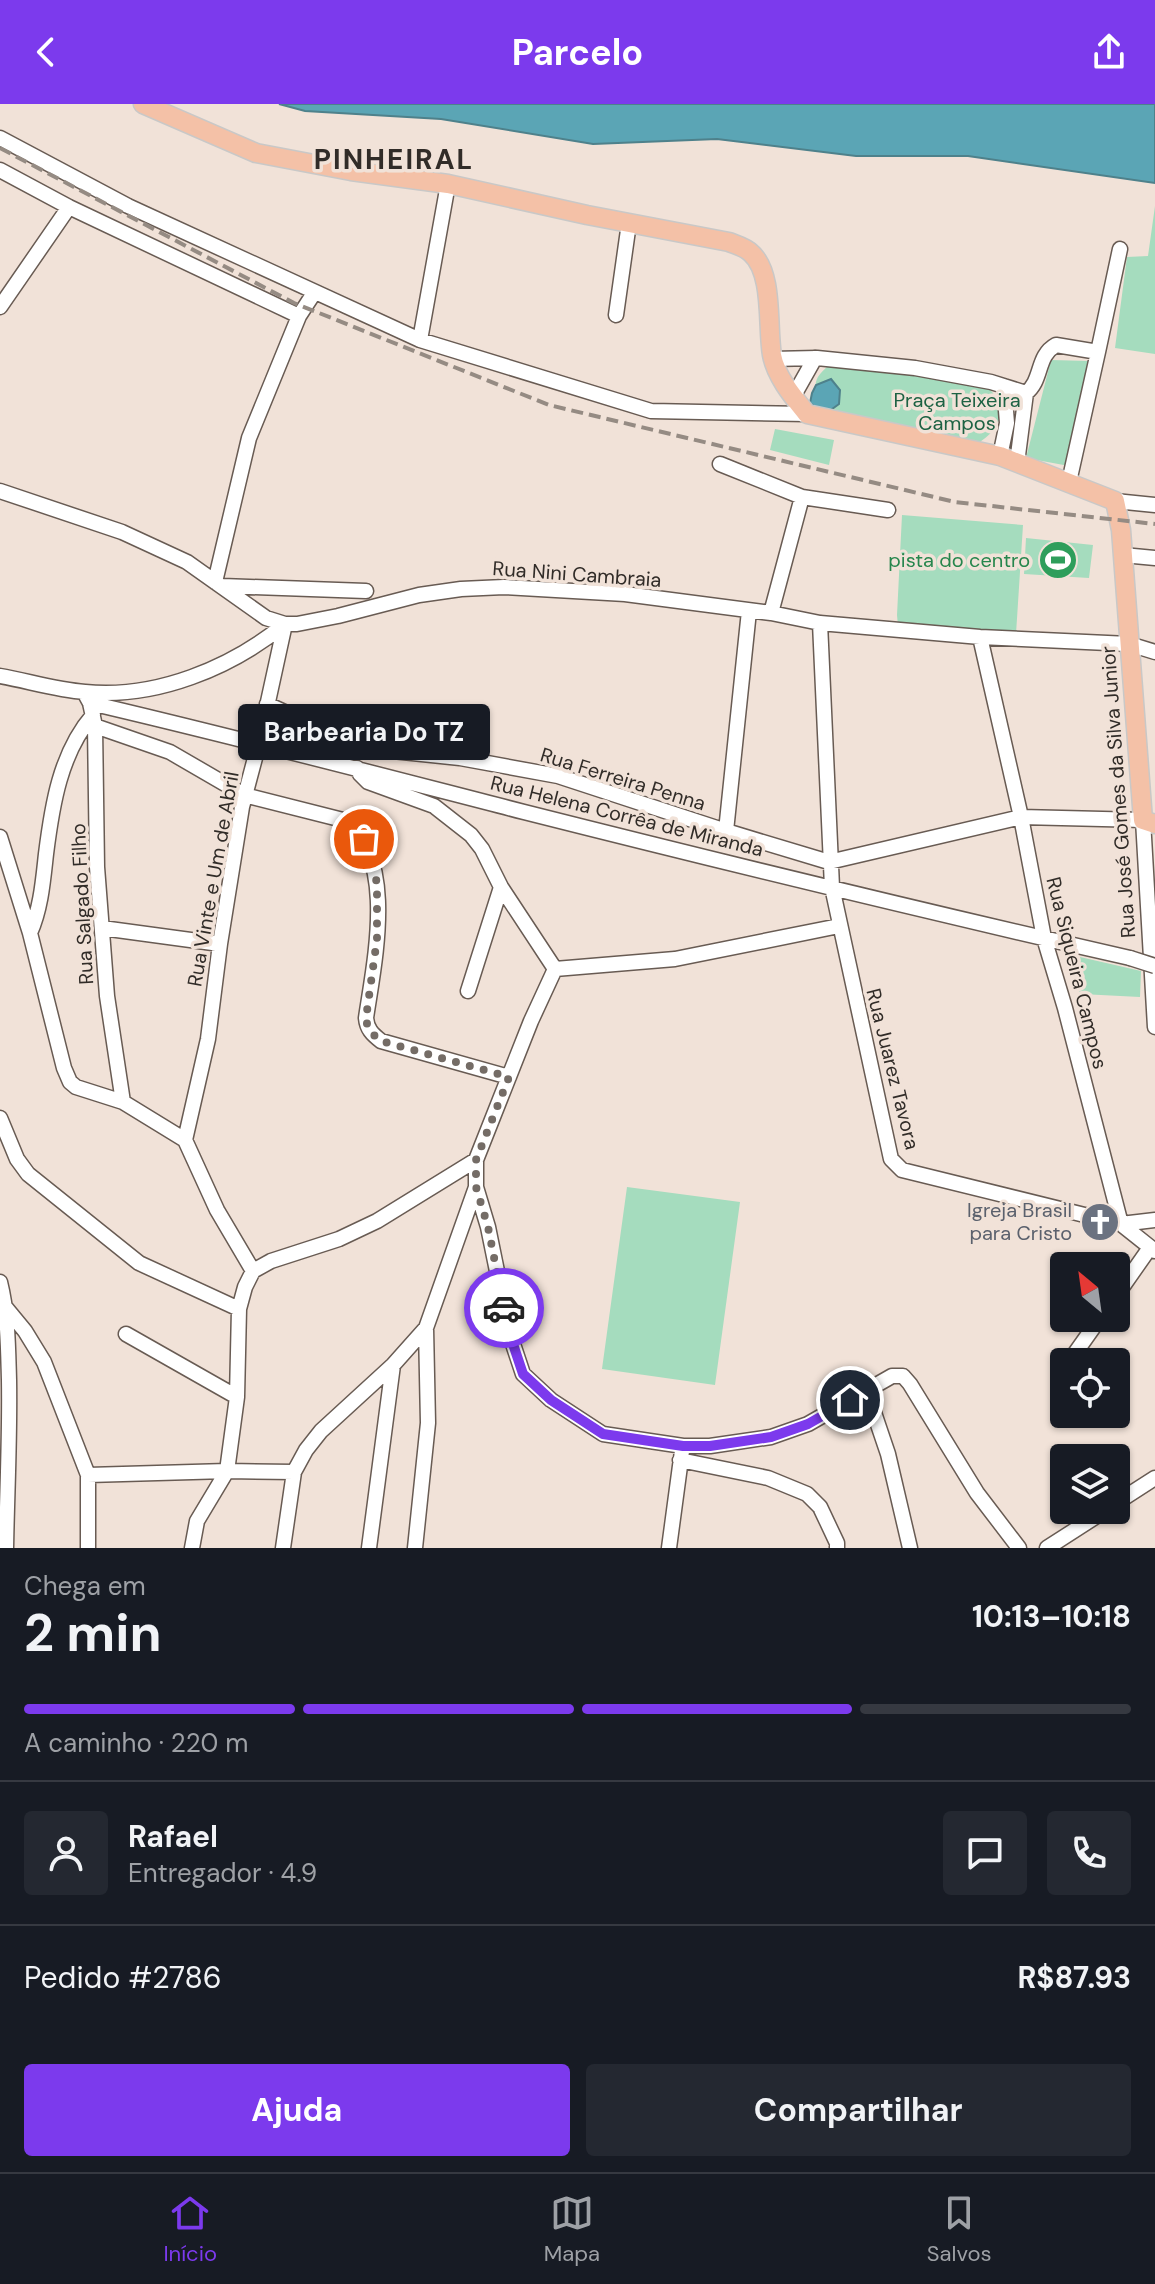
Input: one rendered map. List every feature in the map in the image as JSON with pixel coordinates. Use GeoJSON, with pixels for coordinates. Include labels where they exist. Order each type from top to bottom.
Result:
{"type":"FeatureCollection","features":[{"type":"Feature","properties":{"kind":"main road"},"geometry":{"type":"LineString","coordinates":[[143,104],[256,153],[326,167],[448,184],[729,242],[748,250],[757,259],[765,277],[772,359],[793,397],[807,414],[1008,460],[1115,501]]}},
{"type":"Feature","properties":{"kind":"main road","name":"Rua José Gomes da Silva Junior"},"geometry":{"type":"LineString","coordinates":[[1115,501],[1120,520],[1129,644],[1149,822]]}},
{"type":"Feature","properties":{"kind":"street"},"geometry":{"type":"LineString","coordinates":[[0,138],[128,206],[420,340],[651,411],[807,414]]}},
{"type":"Feature","properties":{"kind":"street"},"geometry":{"type":"LineString","coordinates":[[0,170],[69,207],[299,316]]}},
{"type":"Feature","properties":{"kind":"street"},"geometry":{"type":"LineString","coordinates":[[420,340],[448,184]]}},
{"type":"Feature","properties":{"kind":"street"},"geometry":{"type":"LineString","coordinates":[[0,307],[69,207]]}},
{"type":"Feature","properties":{"kind":"street"},"geometry":{"type":"LineString","coordinates":[[616,315],[629,223]]}},
{"type":"Feature","properties":{"kind":"street"},"geometry":{"type":"LineString","coordinates":[[1069,482],[1120,249]]}},
{"type":"Feature","properties":{"kind":"street"},"geometry":{"type":"LineString","coordinates":[[218,584],[249,438],[299,316],[314,293]]}},
{"type":"Feature","properties":{"kind":"street"},"geometry":{"type":"LineString","coordinates":[[1008,460],[1026,393],[1034,385],[1043,357],[1050,347],[1069,346],[1098,352]]}},
{"type":"Feature","properties":{"kind":"street"},"geometry":{"type":"LineString","coordinates":[[772,359],[815,358],[915,368],[991,382],[1026,393]]}},
{"type":"Feature","properties":{"kind":"street"},"geometry":{"type":"LineString","coordinates":[[793,397],[815,358]]}},
{"type":"Feature","properties":{"kind":"street"},"geometry":{"type":"LineString","coordinates":[[1004,386],[1008,460]]}},
{"type":"Feature","properties":{"kind":"street"},"geometry":{"type":"LineString","coordinates":[[720,464],[802,497],[888,510]]}},
{"type":"Feature","properties":{"kind":"street"},"geometry":{"type":"LineString","coordinates":[[0,491],[122,532],[187,562],[266,618],[285,624]]}},
{"type":"Feature","properties":{"kind":"street"},"geometry":{"type":"LineString","coordinates":[[771,613],[802,497]]}},
{"type":"Feature","properties":{"kind":"street"},"geometry":{"type":"LineString","coordinates":[[1115,501],[1155,505]]}},
{"type":"Feature","properties":{"kind":"street"},"geometry":{"type":"LineString","coordinates":[[1123,555],[1155,558]]}},
{"type":"Feature","properties":{"kind":"street"},"geometry":{"type":"LineString","coordinates":[[218,584],[366,591]]}},
{"type":"Feature","properties":{"kind":"street","name":"Rua Nini Cambraia"},"geometry":{"type":"LineString","coordinates":[[285,624],[338,616],[419,595],[504,587],[625,594],[771,613],[820,623],[980,637],[1129,644],[1155,652]]}},
{"type":"Feature","properties":{"kind":"street"},"geometry":{"type":"LineString","coordinates":[[726,831],[749,611]]}},
{"type":"Feature","properties":{"kind":"street","name":"Rua Juarez Tavora"},"geometry":{"type":"LineString","coordinates":[[820,623],[832,887],[891,1159],[902,1170],[1121,1224],[1155,1220]]}},
{"type":"Feature","properties":{"kind":"street"},"geometry":{"type":"LineString","coordinates":[[30,933],[39,908],[51,813],[59,783],[91,709],[122,692],[165,685],[199,674],[261,644],[285,624]]}},
{"type":"Feature","properties":{"kind":"street","name":"Rua Vinte e Um de Abril"},"geometry":{"type":"LineString","coordinates":[[185,1140],[208,1039],[244,795],[259,743],[285,624]]}},
{"type":"Feature","properties":{"kind":"street","name":"Rua Siqueira Campos"},"geometry":{"type":"LineString","coordinates":[[980,637],[1021,817],[1044,938],[1121,1224]]}},
{"type":"Feature","properties":{"kind":"street","name":"Rua Helena Corrêa de Miranda"},"geometry":{"type":"LineString","coordinates":[[0,676],[91,709],[259,743],[526,812],[1155,966]]}},
{"type":"Feature","properties":{"kind":"street","name":"Rua Ferreira Penna"},"geometry":{"type":"LineString","coordinates":[[267,704],[352,743],[558,776],[829,862]]}},
{"type":"Feature","properties":{"kind":"street"},"geometry":{"type":"LineString","coordinates":[[91,709],[244,795],[343,820],[356,828],[368,849],[377,884],[377,939],[367,1026],[381,1041],[509,1077]]}},
{"type":"Feature","properties":{"kind":"street","name":"Rua Salgado Filho"},"geometry":{"type":"LineString","coordinates":[[91,709],[97,867],[107,996],[123,1102]]}},
{"type":"Feature","properties":{"kind":"street"},"geometry":{"type":"LineString","coordinates":[[357,768],[368,782],[434,806],[477,841],[501,887],[555,969]]}},
{"type":"Feature","properties":{"kind":"street"},"geometry":{"type":"LineString","coordinates":[[829,862],[1021,817],[1149,822]]}},
{"type":"Feature","properties":{"kind":"street","name":"Rua José Gomes da Silva Junior"},"geometry":{"type":"LineString","coordinates":[[1149,822],[1155,1027]]}},
{"type":"Feature","properties":{"kind":"street"},"geometry":{"type":"LineString","coordinates":[[0,837],[30,933],[67,1076],[76,1087],[123,1102],[185,1140],[217,1210],[253,1271]]}},
{"type":"Feature","properties":{"kind":"street"},"geometry":{"type":"LineString","coordinates":[[468,991],[501,887]]}},
{"type":"Feature","properties":{"kind":"street"},"geometry":{"type":"LineString","coordinates":[[555,969],[675,959],[839,926]]}},
{"type":"Feature","properties":{"kind":"street"},"geometry":{"type":"LineString","coordinates":[[102,928],[220,944]]}},
{"type":"Feature","properties":{"kind":"street"},"geometry":{"type":"LineString","coordinates":[[555,969],[476,1160],[476,1187],[488,1227],[510,1335],[523,1374],[551,1400],[603,1434],[768,1478],[807,1494],[820,1507],[837,1548]]}},
{"type":"Feature","properties":{"kind":"street"},"geometry":{"type":"LineString","coordinates":[[0,1118],[17,1159],[28,1174],[139,1263],[239,1309]]}},
{"type":"Feature","properties":{"kind":"street"},"geometry":{"type":"LineString","coordinates":[[192,1548],[197,1521],[227,1471],[237,1397],[239,1309],[253,1271],[271,1261],[339,1239],[377,1221],[476,1160]]}},
{"type":"Feature","properties":{"kind":"street"},"geometry":{"type":"LineString","coordinates":[[415,1548],[428,1423],[426,1328],[476,1187]]}},
{"type":"Feature","properties":{"kind":"street"},"geometry":{"type":"LineString","coordinates":[[1121,1224],[1152,1250],[1130,1278]]}},
{"type":"Feature","properties":{"kind":"street"},"geometry":{"type":"LineString","coordinates":[[0,1282],[6,1308],[4,1371],[9,1421],[6,1548]]}},
{"type":"Feature","properties":{"kind":"street"},"geometry":{"type":"LineString","coordinates":[[6,1308],[44,1362],[88,1475],[88,1548]]}},
{"type":"Feature","properties":{"kind":"street"},"geometry":{"type":"LineString","coordinates":[[283,1548],[294,1472],[321,1431],[393,1365],[426,1328]]}},
{"type":"Feature","properties":{"kind":"street"},"geometry":{"type":"LineString","coordinates":[[126,1334],[237,1397]]}},
{"type":"Feature","properties":{"kind":"street"},"geometry":{"type":"LineString","coordinates":[[369,1548],[393,1365]]}},
{"type":"Feature","properties":{"kind":"street"},"geometry":{"type":"LineString","coordinates":[[682,1453],[771,1437],[821,1417],[892,1376],[903,1376],[977,1493],[1019,1548]]}},
{"type":"Feature","properties":{"kind":"street"},"geometry":{"type":"LineString","coordinates":[[866,1389],[888,1454],[910,1548]]}},
{"type":"Feature","properties":{"kind":"street"},"geometry":{"type":"LineString","coordinates":[[669,1548],[682,1453]]}},
{"type":"Feature","properties":{"kind":"street"},"geometry":{"type":"LineString","coordinates":[[88,1475],[294,1472]]}},
{"type":"Feature","properties":{"kind":"street"},"geometry":{"type":"LineString","coordinates":[[1130,1494],[1155,1478]]}},
{"type":"Feature","properties":{"kind":"street"},"geometry":{"type":"LineString","coordinates":[[1047,1548],[1084,1524]]}},
{"type":"Feature","properties":{"kind":"green space"},"geometry":{"type":"Polygon","coordinates":[[[1155,206],[1155,354],[1115,348],[1127,257],[1148,256],[1155,206]]]}},
{"type":"Feature","properties":{"kind":"green space"},"geometry":{"type":"Polygon","coordinates":[[[1051,360],[1089,361],[1069,466],[1026,458],[1051,360]]]}},
{"type":"Feature","properties":{"kind":"green space","name":"Praça Teixeira Campos"},"geometry":{"type":"Polygon","coordinates":[[[835,361],[983,383],[997,400],[1000,416],[992,432],[975,445],[827,413],[818,397],[816,384],[821,373],[835,361]]]}},
{"type":"Feature","properties":{"kind":"green space"},"geometry":{"type":"Polygon","coordinates":[[[775,429],[834,440],[829,465],[770,450],[775,429]]]}},
{"type":"Feature","properties":{"kind":"green space"},"geometry":{"type":"Polygon","coordinates":[[[902,515],[1023,525],[1016,634],[898,626],[902,515]]]}},
{"type":"Feature","properties":{"kind":"green space","name":"pista do centro"},"geometry":{"type":"Polygon","coordinates":[[[1026,538],[1093,545],[1089,578],[1024,574],[1026,538]]]}},
{"type":"Feature","properties":{"kind":"green space"},"geometry":{"type":"Polygon","coordinates":[[[1080,957],[1141,971],[1140,997],[1081,994],[1072,964],[1080,957]]]}},
{"type":"Feature","properties":{"kind":"green space"},"geometry":{"type":"Polygon","coordinates":[[[627,1187],[740,1202],[715,1385],[602,1369],[627,1187]]]}},
{"type":"Feature","properties":{"kind":"water"},"geometry":{"type":"Polygon","coordinates":[[[279,104],[1155,104],[1155,183],[968,156],[856,156],[717,139],[593,144],[441,119],[305,111],[279,104]]]}},
{"type":"Feature","properties":{"kind":"water"},"geometry":{"type":"Polygon","coordinates":[[[831,379],[840,390],[839,404],[828,412],[819,410],[810,403],[812,393],[816,385],[831,379]]]}},
{"type":"Feature","properties":{"kind":"railway"},"geometry":{"type":"LineString","coordinates":[[0,148],[294,303],[549,405],[955,502],[1155,524]]}},
{"type":"Feature","properties":{"kind":"way so far"},"geometry":{"type":"LineString","coordinates":[[364,839],[377,884],[377,939],[367,1026],[381,1041],[509,1077],[476,1160],[476,1187],[488,1227],[504,1308]]}},
{"type":"Feature","properties":{"kind":"place","name":"pista do centro"},"geometry":{"type":"Point","coordinates":[1058,560]}},
{"type":"Feature","properties":{"kind":"place","name":"Barbearia Do TZ"},"geometry":{"type":"Point","coordinates":[364,839]}},
{"type":"Feature","properties":{"kind":"place","name":"Igreja Brasil para Cristo"},"geometry":{"type":"Point","coordinates":[1100,1222]}},
{"type":"Feature","properties":{"kind":"district","name":"PINHEIRAL"},"geometry":{"type":"Point","coordinates":[394,159]}},
{"type":"Feature","properties":{"kind":"route"},"geometry":{"type":"LineString","coordinates":[[504,1308],[523,1374],[551,1400],[603,1434],[683,1446],[710,1446],[771,1437],[808,1424],[850,1400]]}}]}
